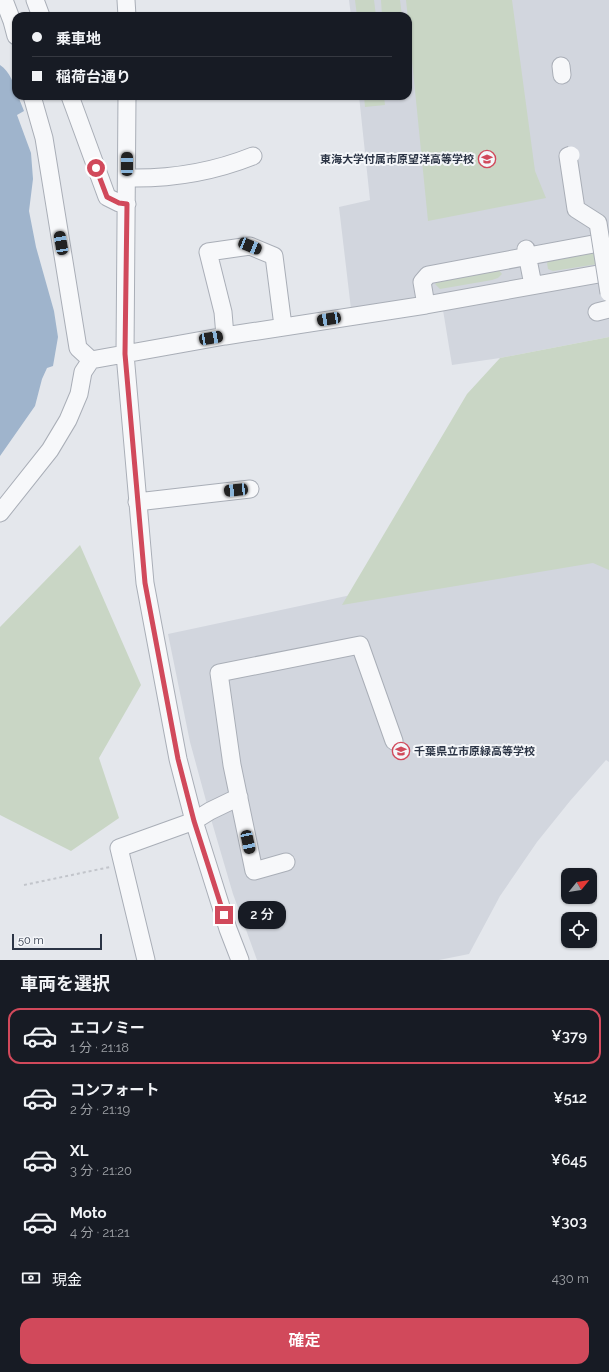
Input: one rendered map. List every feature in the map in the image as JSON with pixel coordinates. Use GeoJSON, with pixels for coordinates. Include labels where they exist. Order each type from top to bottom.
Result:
{"type":"FeatureCollection","features":[{"type":"Feature","properties":{"kind":"street"},"geometry":{"type":"LineString","coordinates":[[4,0],[12,22]]}},
{"type":"Feature","properties":{"kind":"street"},"geometry":{"type":"LineString","coordinates":[[14,0],[14,12]]}},
{"type":"Feature","properties":{"kind":"street"},"geometry":{"type":"LineString","coordinates":[[35,0],[40,12]]}},
{"type":"Feature","properties":{"kind":"street"},"geometry":{"type":"LineString","coordinates":[[126,0],[127,12]]}},
{"type":"Feature","properties":{"kind":"street"},"geometry":{"type":"LineString","coordinates":[[33,100],[44,138],[78,348],[91,360]]}},
{"type":"Feature","properties":{"kind":"street"},"geometry":{"type":"LineString","coordinates":[[71,100],[107,197],[119,203],[127,204]]}},
{"type":"Feature","properties":{"kind":"street"},"geometry":{"type":"LineString","coordinates":[[127,100],[125,354],[145,583],[178,759],[194,821],[228,928],[240,960]]}},
{"type":"Feature","properties":{"kind":"street"},"geometry":{"type":"LineString","coordinates":[[571,155],[568,156],[576,209],[598,223],[609,293]]}},
{"type":"Feature","properties":{"kind":"street"},"geometry":{"type":"LineString","coordinates":[[127,178],[154,178],[187,174],[242,161],[253,156]]}},
{"type":"Feature","properties":{"kind":"street"},"geometry":{"type":"LineString","coordinates":[[426,305],[422,282],[428,275],[526,252],[609,241]]}},
{"type":"Feature","properties":{"kind":"street"},"geometry":{"type":"LineString","coordinates":[[225,336],[224,312],[208,252],[250,246],[274,256],[283,326]]}},
{"type":"Feature","properties":{"kind":"street"},"geometry":{"type":"LineString","coordinates":[[526,252],[533,285]]}},
{"type":"Feature","properties":{"kind":"street"},"geometry":{"type":"LineString","coordinates":[[0,513],[50,450],[68,420],[79,394],[83,372],[91,360],[283,326],[426,305],[609,272]]}},
{"type":"Feature","properties":{"kind":"street"},"geometry":{"type":"LineString","coordinates":[[137,502],[250,489]]}},
{"type":"Feature","properties":{"kind":"street"},"geometry":{"type":"LineString","coordinates":[[286,862],[254,871],[232,765],[219,673],[360,645],[394,741]]}},
{"type":"Feature","properties":{"kind":"street"},"geometry":{"type":"LineString","coordinates":[[146,960],[119,848],[194,821],[210,811],[239,797]]}},
{"type":"Feature","properties":{"kind":"path"},"geometry":{"type":"LineString","coordinates":[[24,885],[123,865]]}},
{"type":"Feature","properties":{"kind":"shaded area","name":"東海大学付属市原望洋高等学校"},"geometry":{"type":"Polygon","coordinates":[[[349,0],[609,0],[609,337],[500,358],[452,365],[443,310],[351,309],[339,207],[370,200],[359,100],[412,100],[412,12],[350,12],[349,0]]]}},
{"type":"Feature","properties":{"kind":"shaded area","name":"千葉県立市原緑高等学校"},"geometry":{"type":"Polygon","coordinates":[[[580,546],[609,557],[609,762],[606,760],[537,842],[500,896],[469,954],[439,960],[257,960],[233,894],[211,819],[190,742],[168,634],[580,546]]]}},
{"type":"Feature","properties":{"kind":"green space"},"geometry":{"type":"Polygon","coordinates":[[[355,0],[374,0],[376,12],[356,12],[355,0]]]}},
{"type":"Feature","properties":{"kind":"green space"},"geometry":{"type":"Polygon","coordinates":[[[381,0],[400,0],[402,12],[382,12],[381,0]]]}},
{"type":"Feature","properties":{"kind":"green space"},"geometry":{"type":"Polygon","coordinates":[[[406,0],[512,0],[535,171],[546,198],[428,221],[412,60],[412,12],[407,12],[406,0]]]}},
{"type":"Feature","properties":{"kind":"green space"},"geometry":{"type":"Polygon","coordinates":[[[364,100],[384,100],[385,105],[365,107],[364,100]]]}},
{"type":"Feature","properties":{"kind":"green space"},"geometry":{"type":"Polygon","coordinates":[[[596,251],[598,264],[553,271],[548,269],[547,263],[551,258],[596,251]]]}},
{"type":"Feature","properties":{"kind":"green space"},"geometry":{"type":"Polygon","coordinates":[[[497,268],[502,274],[498,278],[492,280],[440,289],[435,284],[438,281],[497,268]]]}},
{"type":"Feature","properties":{"kind":"green space"},"geometry":{"type":"Polygon","coordinates":[[[609,337],[609,570],[593,563],[342,605],[467,394],[500,358],[609,337]]]}},
{"type":"Feature","properties":{"kind":"green space"},"geometry":{"type":"Polygon","coordinates":[[[80,545],[141,685],[99,758],[119,818],[71,851],[0,815],[0,627],[80,545]]]}},
{"type":"Feature","properties":{"kind":"water"},"geometry":{"type":"Polygon","coordinates":[[[0,65],[12,81],[12,100],[20,100],[24,111],[17,115],[31,153],[33,179],[29,211],[36,247],[54,311],[58,337],[53,366],[47,368],[42,379],[35,406],[0,456],[0,65]]]}},
{"type":"Feature","properties":{"kind":"place","name":"東海大学付属市原望洋高等学校"},"geometry":{"type":"Point","coordinates":[487,159]}},
{"type":"Feature","properties":{"kind":"place","name":"千葉県立市原緑高等学校"},"geometry":{"type":"Point","coordinates":[401,751]}},
{"type":"Feature","properties":{"kind":"route"},"geometry":{"type":"LineString","coordinates":[[96,168],[107,197],[119,203],[127,204],[125,354],[145,583],[178,759],[194,821],[224,915]]}}]}
